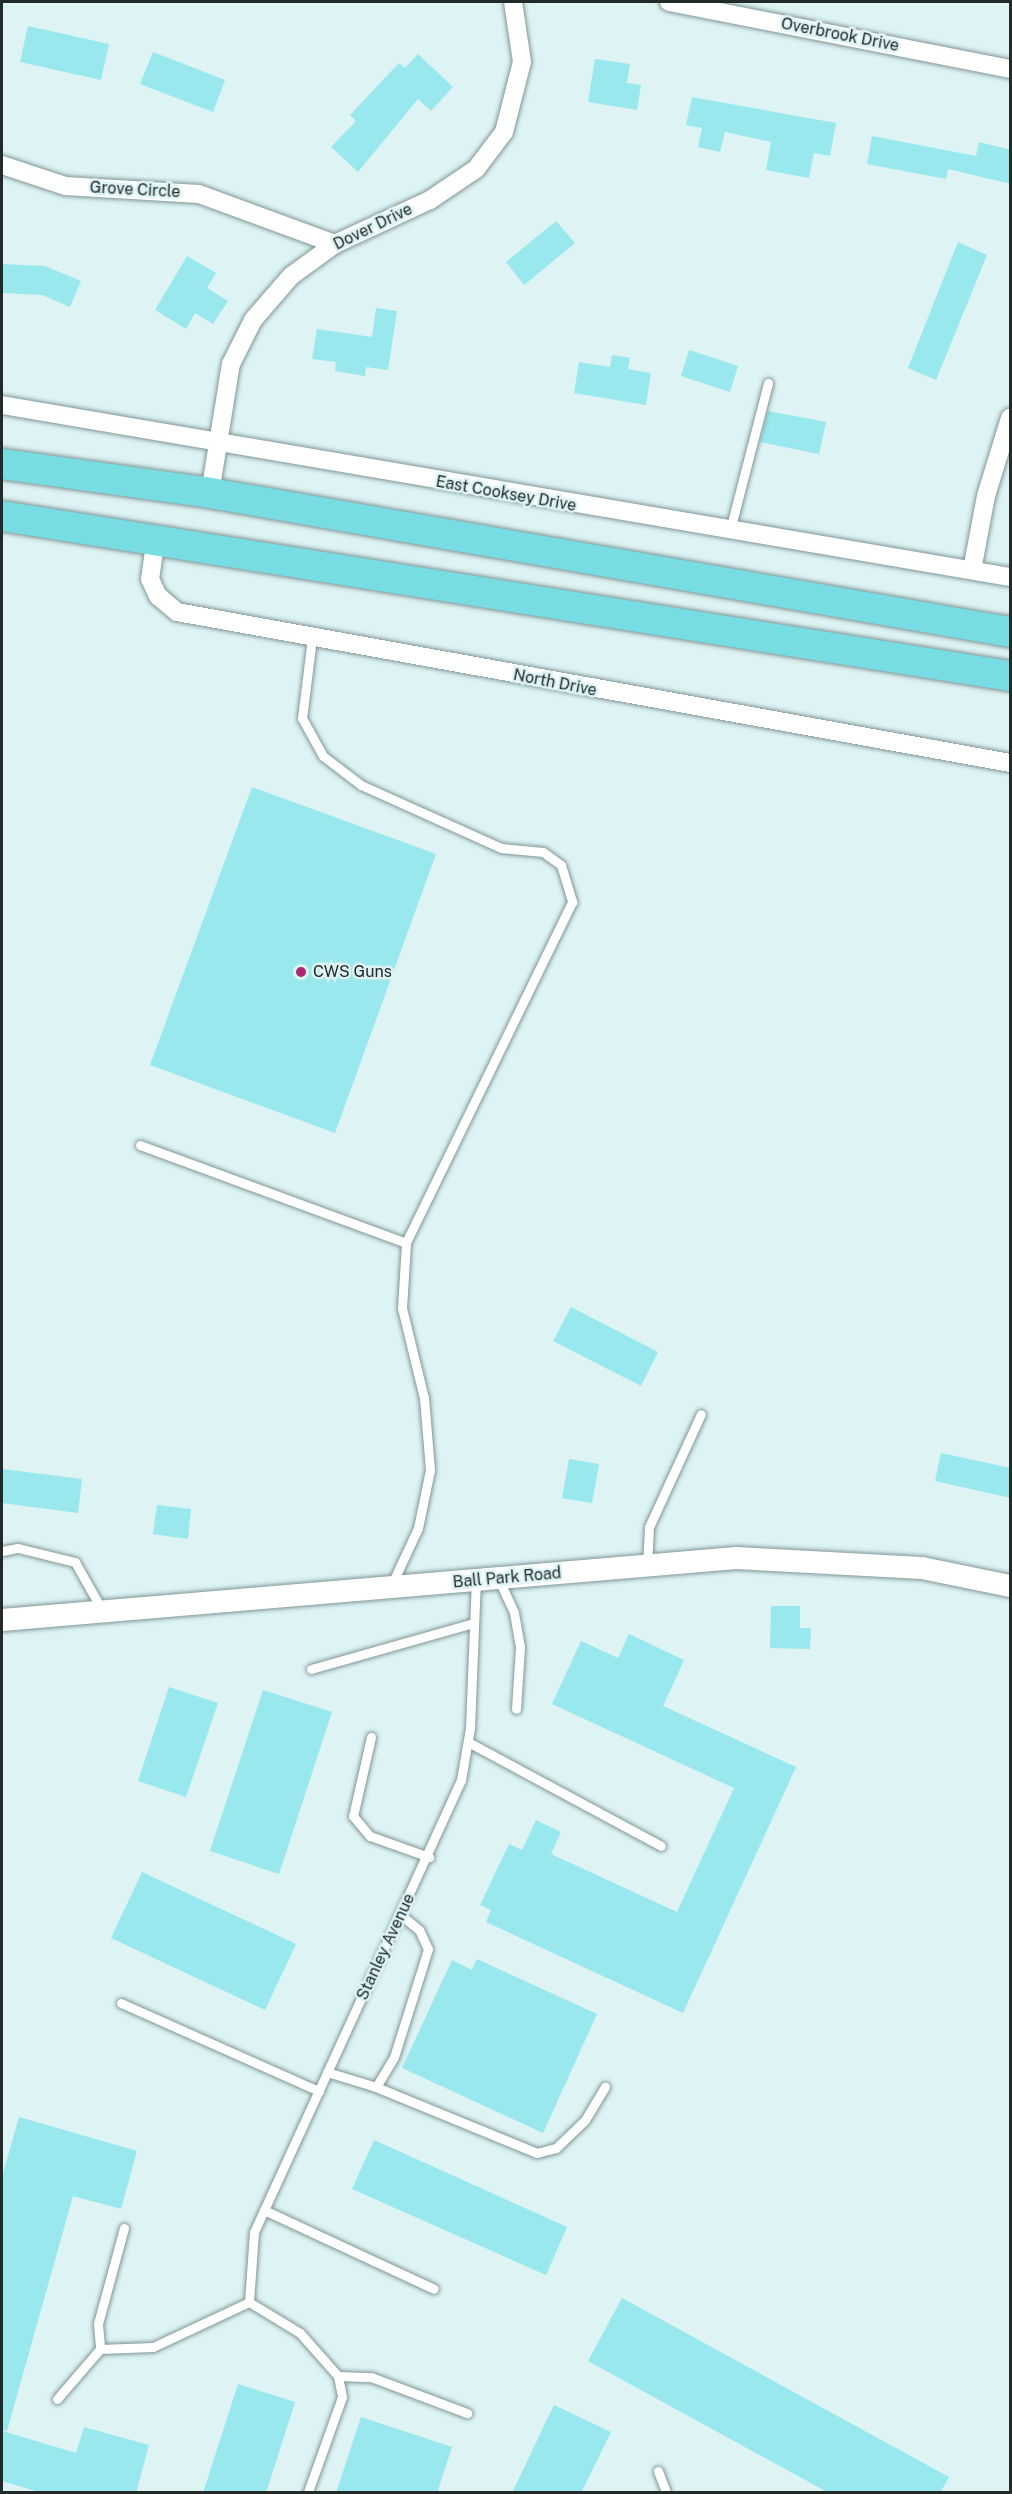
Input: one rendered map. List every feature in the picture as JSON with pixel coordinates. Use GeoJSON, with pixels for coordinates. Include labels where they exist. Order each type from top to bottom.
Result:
{"type":"FeatureCollection","features":[{"type":"Feature","properties":{"kind":"highway"},"geometry":{"type":"LineString","coordinates":[[2,464],[210,493],[1011,632]]}},
{"type":"Feature","properties":{"kind":"highway"},"geometry":{"type":"LineString","coordinates":[[2,516],[155,544],[1011,676]]}},
{"type":"Feature","properties":{"kind":"street","name":"Dover Drive"},"geometry":{"type":"LineString","coordinates":[[210,493],[231,364],[253,320],[291,276],[335,244],[430,200],[476,169],[504,132],[522,62],[513,2]]}},
{"type":"Feature","properties":{"kind":"street","name":"Overbrook Drive"},"geometry":{"type":"LineString","coordinates":[[669,2],[1011,69]]}},
{"type":"Feature","properties":{"kind":"street","name":"Grove Circle"},"geometry":{"type":"LineString","coordinates":[[2,165],[65,186],[199,194],[335,244]]}},
{"type":"Feature","properties":{"kind":"street","name":"East Cooksey Drive"},"geometry":{"type":"LineString","coordinates":[[2,405],[1011,577]]}},
{"type":"Feature","properties":{"kind":"street"},"geometry":{"type":"LineString","coordinates":[[972,570],[986,496],[1011,418]]}},
{"type":"Feature","properties":{"kind":"street","name":"North Drive"},"geometry":{"type":"LineString","coordinates":[[155,544],[150,579],[158,596],[177,612],[1011,763]]}},
{"type":"Feature","properties":{"kind":"street","name":"Ball Park Road"},"geometry":{"type":"LineString","coordinates":[[2,1620],[105,1614],[736,1558],[826,1561],[922,1568],[1011,1586]]}},
{"type":"Feature","properties":{"kind":"lane"},"geometry":{"type":"LineString","coordinates":[[730,530],[768,383]]}},
{"type":"Feature","properties":{"kind":"lane"},"geometry":{"type":"LineString","coordinates":[[312,638],[302,718],[323,756],[361,785],[501,848],[543,852],[561,865],[569,879],[572,902],[406,1243],[402,1308],[424,1398],[430,1470],[418,1528],[390,1588]]}},
{"type":"Feature","properties":{"kind":"lane"},"geometry":{"type":"LineString","coordinates":[[140,1144],[406,1243]]}},
{"type":"Feature","properties":{"kind":"lane"},"geometry":{"type":"LineString","coordinates":[[647,1566],[649,1527],[701,1414]]}},
{"type":"Feature","properties":{"kind":"lane"},"geometry":{"type":"LineString","coordinates":[[2,1551],[18,1548],[75,1562],[105,1614]]}},
{"type":"Feature","properties":{"kind":"lane"},"geometry":{"type":"LineString","coordinates":[[487,1579],[514,1613],[520,1647],[516,1709]]}},
{"type":"Feature","properties":{"kind":"lane","name":"Stanley Avenue"},"geometry":{"type":"LineString","coordinates":[[249,2302],[254,2232],[429,1857],[461,1780],[468,1742],[474,1623],[487,1579]]}},
{"type":"Feature","properties":{"kind":"lane"},"geometry":{"type":"LineString","coordinates":[[311,1669],[474,1623]]}},
{"type":"Feature","properties":{"kind":"lane"},"geometry":{"type":"LineString","coordinates":[[371,1737],[353,1816],[370,1836],[429,1857]]}},
{"type":"Feature","properties":{"kind":"lane"},"geometry":{"type":"LineString","coordinates":[[468,1742],[661,1846]]}},
{"type":"Feature","properties":{"kind":"lane"},"geometry":{"type":"LineString","coordinates":[[376,2087],[394,2057],[426,1969],[424,1940],[401,1915]]}},
{"type":"Feature","properties":{"kind":"lane"},"geometry":{"type":"LineString","coordinates":[[121,2004],[319,2091]]}},
{"type":"Feature","properties":{"kind":"lane"},"geometry":{"type":"LineString","coordinates":[[327,2072],[376,2087],[537,2153],[556,2148],[585,2120],[604,2087]]}},
{"type":"Feature","properties":{"kind":"lane"},"geometry":{"type":"LineString","coordinates":[[264,2210],[434,2289]]}},
{"type":"Feature","properties":{"kind":"lane"},"geometry":{"type":"LineString","coordinates":[[57,2399],[100,2349],[98,2324],[124,2228]]}},
{"type":"Feature","properties":{"kind":"lane"},"geometry":{"type":"LineString","coordinates":[[100,2349],[153,2347],[249,2302],[300,2333],[338,2376],[342,2397],[308,2493]]}},
{"type":"Feature","properties":{"kind":"lane"},"geometry":{"type":"LineString","coordinates":[[338,2376],[371,2378],[467,2413]]}},
{"type":"Feature","properties":{"kind":"lane"},"geometry":{"type":"LineString","coordinates":[[658,2471],[666,2493]]}},
{"type":"Feature","properties":{"kind":"building"},"geometry":{"type":"Polygon","coordinates":[[[28,26],[109,44],[101,80],[20,62],[28,26]]]}},
{"type":"Feature","properties":{"kind":"building"},"geometry":{"type":"Polygon","coordinates":[[[153,52],[225,80],[213,112],[140,84],[153,52]]]}},
{"type":"Feature","properties":{"kind":"building"},"geometry":{"type":"Polygon","coordinates":[[[418,54],[453,87],[431,111],[418,99],[358,172],[331,147],[356,121],[350,115],[399,63],[405,68],[418,54]]]}},
{"type":"Feature","properties":{"kind":"building"},"geometry":{"type":"Polygon","coordinates":[[[595,59],[630,64],[627,83],[641,85],[637,110],[588,102],[595,59]]]}},
{"type":"Feature","properties":{"kind":"building"},"geometry":{"type":"Polygon","coordinates":[[[692,97],[836,123],[830,156],[814,153],[809,178],[766,170],[771,142],[725,132],[720,152],[698,147],[702,128],[686,125],[692,97]]]}},
{"type":"Feature","properties":{"kind":"building"},"geometry":{"type":"Polygon","coordinates":[[[872,136],[976,156],[979,142],[1011,150],[1011,184],[948,169],[946,179],[867,164],[872,136]]]}},
{"type":"Feature","properties":{"kind":"building"},"geometry":{"type":"Polygon","coordinates":[[[556,221],[575,243],[524,285],[506,262],[556,221]]]}},
{"type":"Feature","properties":{"kind":"building"},"geometry":{"type":"Polygon","coordinates":[[[958,242],[987,255],[936,380],[908,368],[958,242]]]}},
{"type":"Feature","properties":{"kind":"building"},"geometry":{"type":"Polygon","coordinates":[[[187,256],[216,273],[207,288],[228,301],[213,324],[195,313],[186,329],[155,310],[187,256]]]}},
{"type":"Feature","properties":{"kind":"building"},"geometry":{"type":"Polygon","coordinates":[[[2,264],[45,266],[81,281],[70,307],[42,295],[2,293],[2,264]]]}},
{"type":"Feature","properties":{"kind":"building"},"geometry":{"type":"Polygon","coordinates":[[[376,308],[397,311],[388,370],[366,367],[365,376],[335,371],[336,362],[312,359],[317,329],[372,337],[376,308]]]}},
{"type":"Feature","properties":{"kind":"building"},"geometry":{"type":"Polygon","coordinates":[[[689,350],[738,366],[730,392],[681,376],[689,350]]]}},
{"type":"Feature","properties":{"kind":"building"},"geometry":{"type":"Polygon","coordinates":[[[612,355],[630,358],[628,369],[651,373],[646,405],[574,393],[579,362],[610,367],[612,355]]]}},
{"type":"Feature","properties":{"kind":"building"},"geometry":{"type":"Polygon","coordinates":[[[768,411],[826,422],[819,454],[760,442],[768,411]]]}},
{"type":"Feature","properties":{"kind":"building"},"geometry":{"type":"Polygon","coordinates":[[[252,787],[436,854],[335,1133],[150,1065],[252,787]]]}},
{"type":"Feature","properties":{"kind":"building"},"geometry":{"type":"Polygon","coordinates":[[[571,1307],[658,1352],[641,1386],[553,1341],[571,1307]]]}},
{"type":"Feature","properties":{"kind":"building"},"geometry":{"type":"Polygon","coordinates":[[[941,1453],[1011,1468],[1011,1498],[935,1481],[941,1453]]]}},
{"type":"Feature","properties":{"kind":"building"},"geometry":{"type":"Polygon","coordinates":[[[569,1459],[599,1464],[592,1503],[562,1498],[569,1459]]]}},
{"type":"Feature","properties":{"kind":"building"},"geometry":{"type":"Polygon","coordinates":[[[2,1469],[82,1479],[78,1513],[2,1503],[2,1469]]]}},
{"type":"Feature","properties":{"kind":"building"},"geometry":{"type":"Polygon","coordinates":[[[157,1505],[191,1509],[188,1539],[153,1534],[157,1505]]]}},
{"type":"Feature","properties":{"kind":"building"},"geometry":{"type":"Polygon","coordinates":[[[771,1606],[800,1606],[800,1628],[811,1628],[810,1649],[770,1648],[771,1606]]]}},
{"type":"Feature","properties":{"kind":"building"},"geometry":{"type":"Polygon","coordinates":[[[629,1634],[684,1660],[663,1706],[796,1767],[683,2013],[486,1922],[491,1910],[480,1905],[509,1844],[522,1850],[536,1820],[561,1832],[551,1854],[677,1912],[734,1788],[552,1704],[581,1641],[618,1658],[629,1634]]]}},
{"type":"Feature","properties":{"kind":"building"},"geometry":{"type":"Polygon","coordinates":[[[169,1687],[218,1703],[186,1797],[138,1781],[169,1687]]]}},
{"type":"Feature","properties":{"kind":"building"},"geometry":{"type":"Polygon","coordinates":[[[263,1690],[332,1712],[279,1874],[210,1851],[263,1690]]]}},
{"type":"Feature","properties":{"kind":"building"},"geometry":{"type":"Polygon","coordinates":[[[142,1872],[296,1944],[265,2010],[111,1938],[142,1872]]]}},
{"type":"Feature","properties":{"kind":"building"},"geometry":{"type":"Polygon","coordinates":[[[477,1959],[597,2014],[543,2133],[402,2068],[452,1960],[472,1970],[477,1959]]]}},
{"type":"Feature","properties":{"kind":"building"},"geometry":{"type":"Polygon","coordinates":[[[19,2117],[137,2151],[121,2209],[73,2196],[7,2431],[2,2430],[2,2177],[19,2117]]]}},
{"type":"Feature","properties":{"kind":"building"},"geometry":{"type":"Polygon","coordinates":[[[374,2140],[567,2227],[546,2275],[352,2189],[374,2140]]]}},
{"type":"Feature","properties":{"kind":"building"},"geometry":{"type":"Polygon","coordinates":[[[622,2298],[949,2477],[940,2493],[829,2493],[588,2361],[622,2298]]]}},
{"type":"Feature","properties":{"kind":"building"},"geometry":{"type":"Polygon","coordinates":[[[238,2384],[295,2402],[266,2493],[203,2493],[238,2384]]]}},
{"type":"Feature","properties":{"kind":"building"},"geometry":{"type":"Polygon","coordinates":[[[554,2405],[611,2432],[581,2493],[512,2493],[554,2405]]]}},
{"type":"Feature","properties":{"kind":"building"},"geometry":{"type":"Polygon","coordinates":[[[361,2417],[452,2447],[437,2493],[336,2493],[361,2417]]]}},
{"type":"Feature","properties":{"kind":"building"},"geometry":{"type":"Polygon","coordinates":[[[84,2427],[149,2445],[136,2493],[42,2493],[2,2481],[2,2431],[76,2453],[84,2427]]]}},
{"type":"Feature","properties":{"kind":"place","name":"CWS Guns"},"geometry":{"type":"Point","coordinates":[301,972]}}]}
